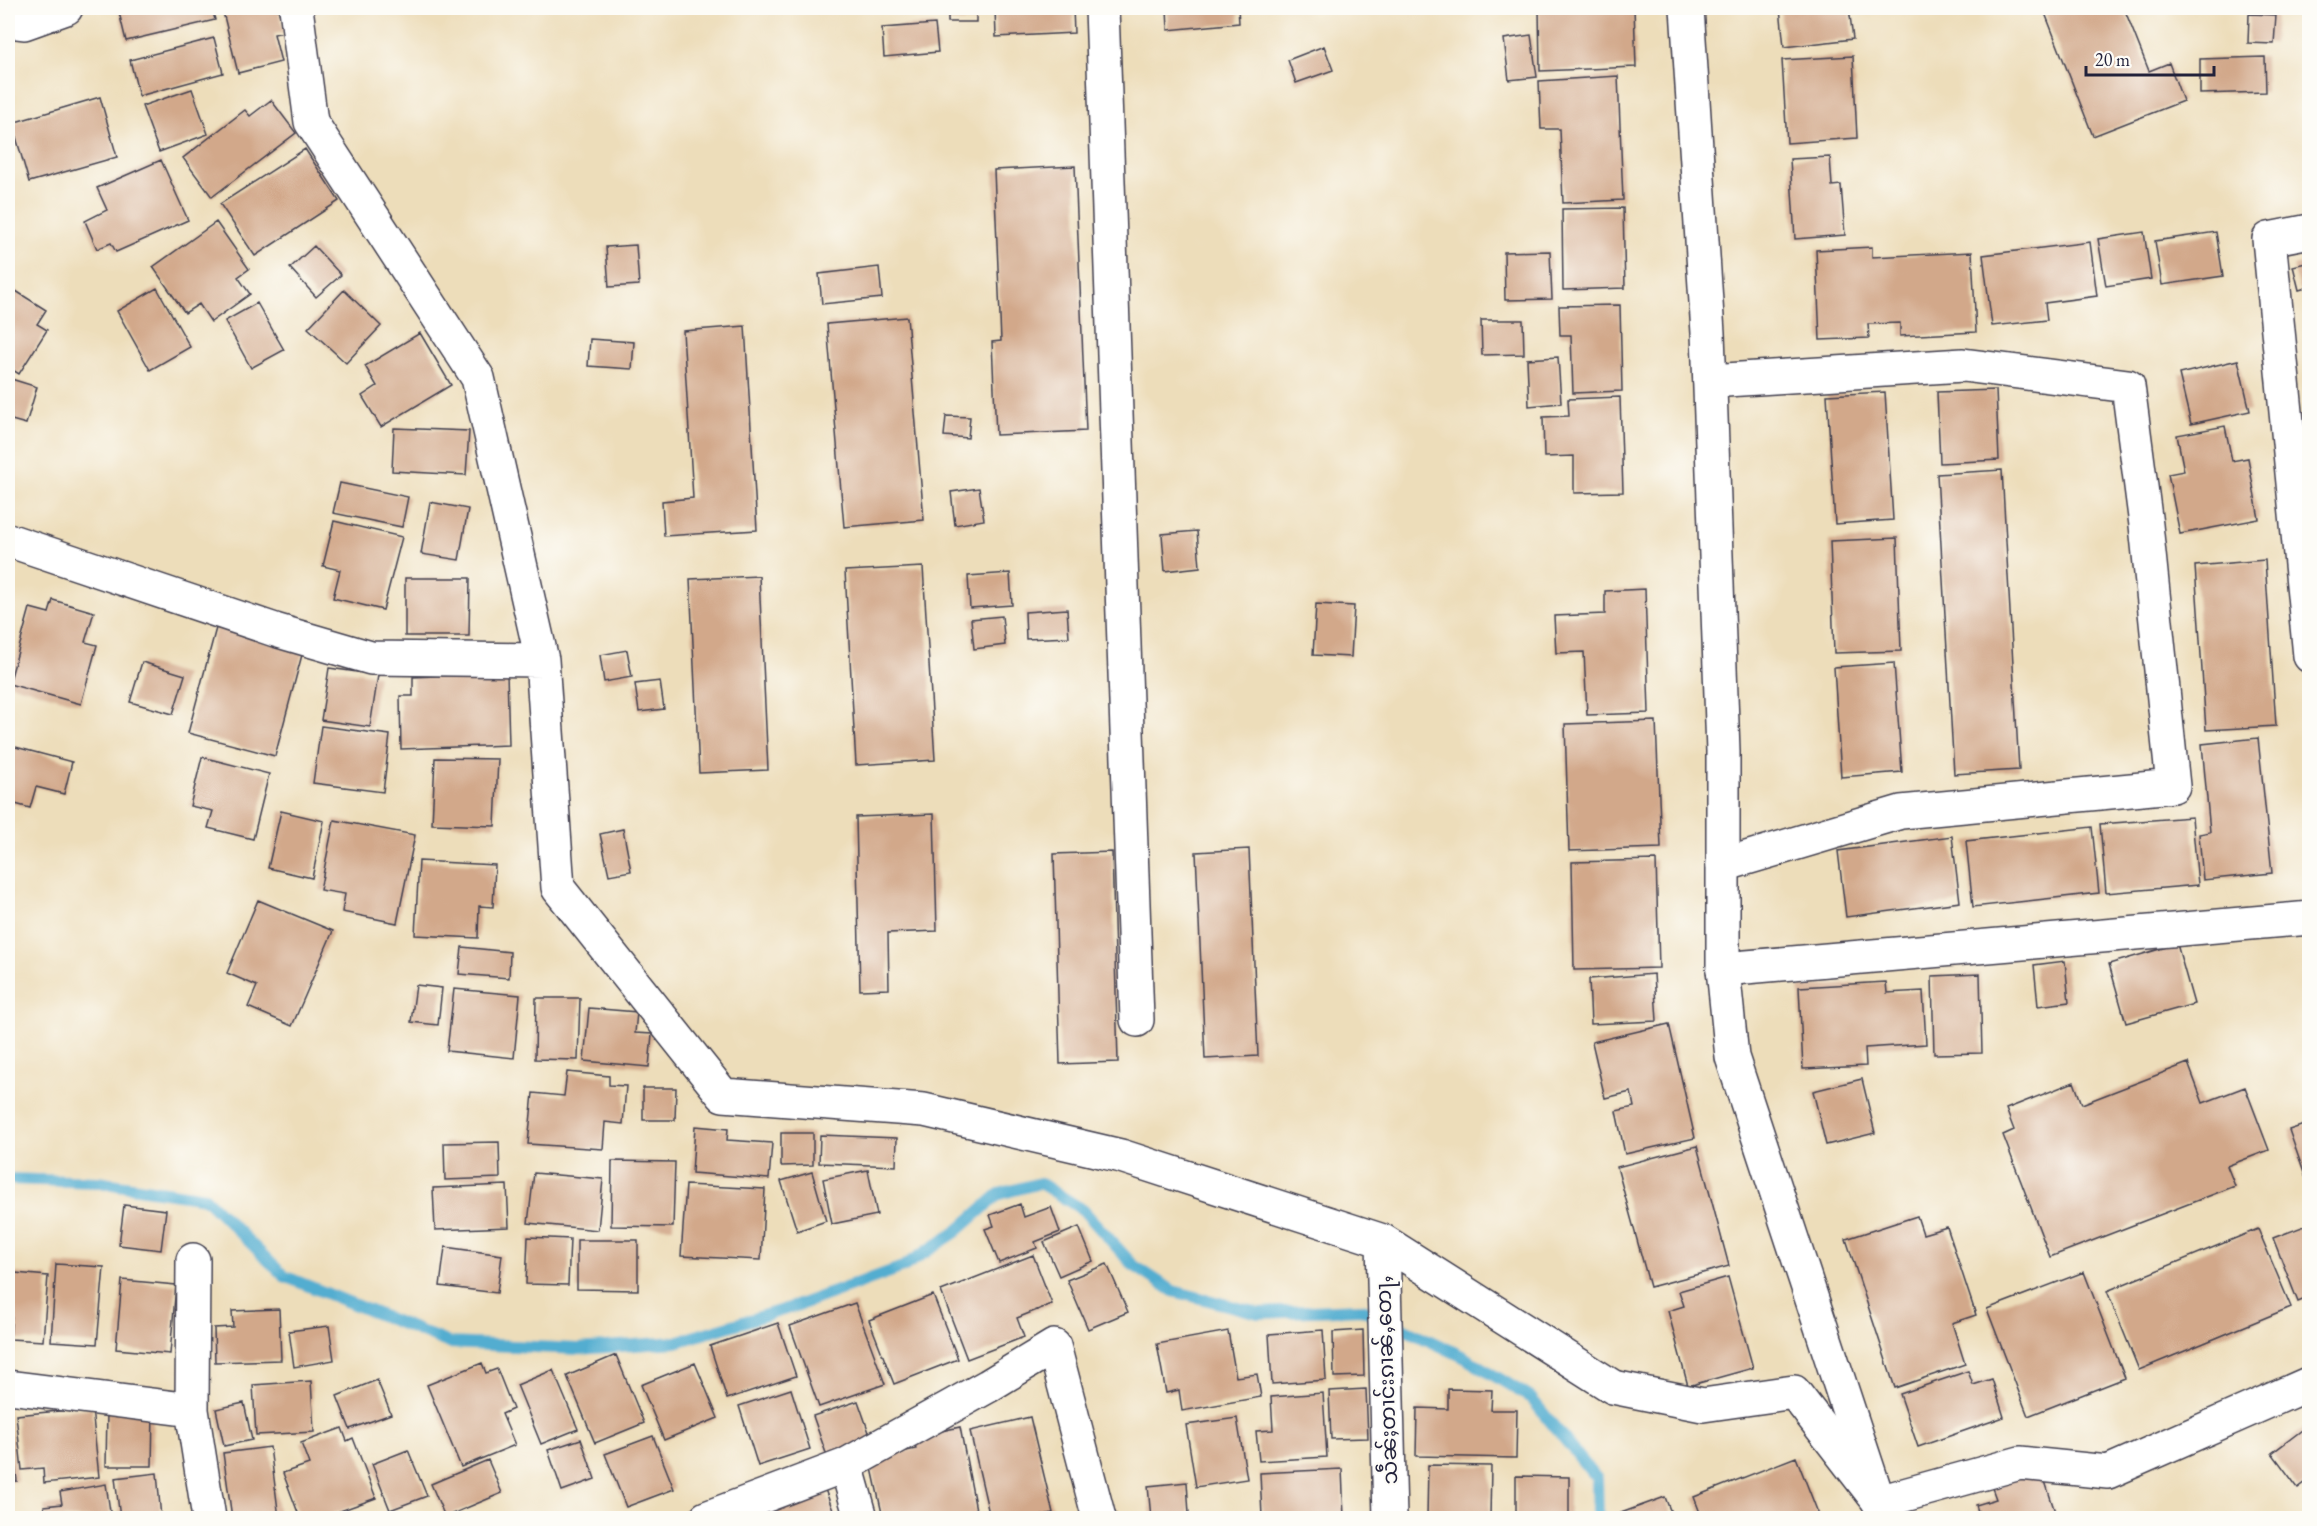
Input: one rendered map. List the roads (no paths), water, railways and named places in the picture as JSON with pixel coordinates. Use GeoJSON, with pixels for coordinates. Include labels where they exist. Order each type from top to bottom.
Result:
{"type":"FeatureCollection","features":[{"type":"Feature","properties":{"kind":"street"},"geometry":{"type":"LineString","coordinates":[[8,21],[24,23],[66,8]]}},
{"type":"Feature","properties":{"kind":"street"},"geometry":{"type":"LineString","coordinates":[[296,8],[311,122],[478,378],[542,660],[558,888],[723,1095],[924,1110],[1121,1156],[1383,1241],[1613,1387],[1703,1405],[1794,1392],[1882,1510]]}},
{"type":"Feature","properties":{"kind":"street"},"geometry":{"type":"LineString","coordinates":[[1102,8],[1137,1020]]}},
{"type":"Feature","properties":{"kind":"street"},"geometry":{"type":"LineString","coordinates":[[1687,8],[1710,381],[1723,751],[1723,969],[1732,1057],[1882,1510]]}},
{"type":"Feature","properties":{"kind":"street"},"geometry":{"type":"LineString","coordinates":[[2310,231],[2269,239],[2310,656]]}},
{"type":"Feature","properties":{"kind":"street"},"geometry":{"type":"LineString","coordinates":[[1710,381],[1963,365],[2127,386],[2146,525],[2173,786],[1901,812],[1723,865]]}},
{"type":"Feature","properties":{"kind":"street"},"geometry":{"type":"LineString","coordinates":[[8,540],[275,630],[370,658],[542,660]]}},
{"type":"Feature","properties":{"kind":"street"},"geometry":{"type":"LineString","coordinates":[[1723,969],[2310,918]]}},
{"type":"Feature","properties":{"kind":"street","name":"သဵၼ်ႈတၢင်းၵၢၼ်ႇတေႃႇ"},"geometry":{"type":"LineString","coordinates":[[1383,1241],[1390,1518]]}},
{"type":"Feature","properties":{"kind":"street"},"geometry":{"type":"LineString","coordinates":[[193,1260],[192,1410],[209,1518]]}},
{"type":"Feature","properties":{"kind":"street"},"geometry":{"type":"LineString","coordinates":[[706,1518],[846,1465],[988,1386],[1054,1346],[1099,1518]]}},
{"type":"Feature","properties":{"kind":"street"},"geometry":{"type":"LineString","coordinates":[[1882,1510],[2019,1463],[2108,1472],[2310,1383]]}},
{"type":"Feature","properties":{"kind":"street"},"geometry":{"type":"LineString","coordinates":[[8,1387],[192,1410]]}},
{"type":"Feature","properties":{"kind":"street"},"geometry":{"type":"LineString","coordinates":[[846,1465],[861,1518]]}},
{"type":"Feature","properties":{"kind":"waterway"},"geometry":{"type":"LineString","coordinates":[[8,1179],[98,1182],[205,1198],[284,1276],[449,1343],[578,1349],[676,1342],[796,1306],[903,1267],[956,1232],[999,1194],[1040,1183],[1083,1210],[1133,1265],[1173,1291],[1258,1313],[1362,1309],[1462,1356],[1531,1398],[1597,1479],[1598,1518]]}}]}
